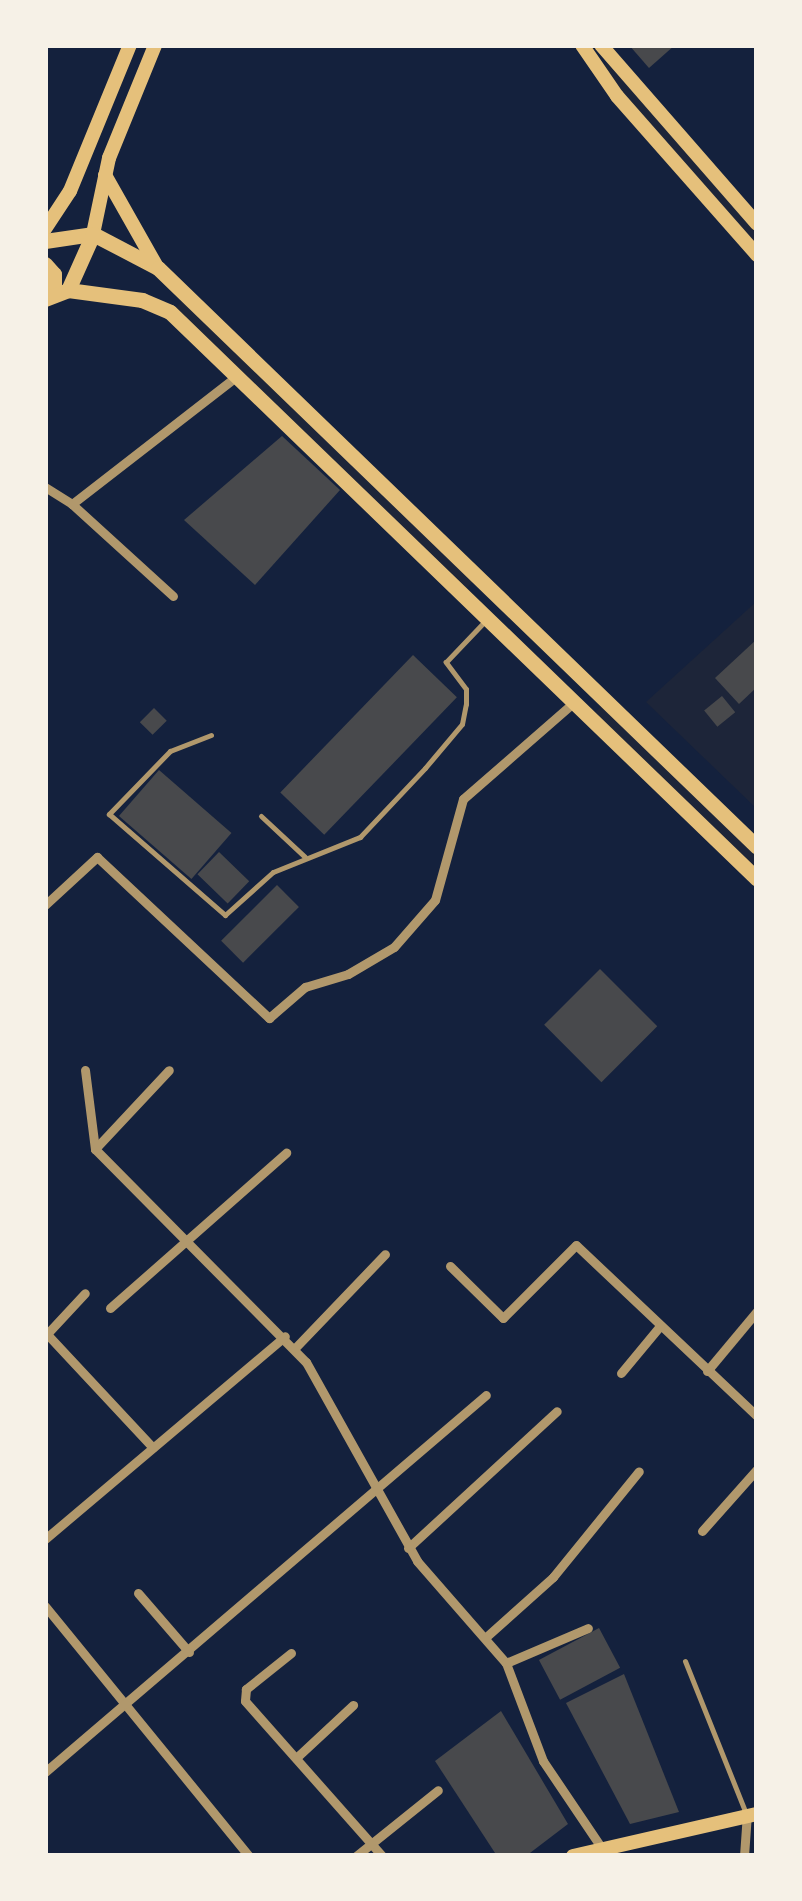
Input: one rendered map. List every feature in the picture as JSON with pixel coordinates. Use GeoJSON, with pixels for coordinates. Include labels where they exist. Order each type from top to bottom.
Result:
{"type":"FeatureCollection","features":[{"type":"Feature","properties":{"kind":"main road"},"geometry":{"type":"LineString","coordinates":[[45,229],[70,191],[130,45]]}},
{"type":"Feature","properties":{"kind":"main road"},"geometry":{"type":"LineString","coordinates":[[56,294],[93,234],[105,175],[156,45]]}},
{"type":"Feature","properties":{"kind":"main road"},"geometry":{"type":"LineString","coordinates":[[582,45],[598,71],[757,255]]}},
{"type":"Feature","properties":{"kind":"main road"},"geometry":{"type":"LineString","coordinates":[[601,45],[757,224]]}},
{"type":"Feature","properties":{"kind":"main road"},"geometry":{"type":"LineString","coordinates":[[598,71],[601,59],[614,59]]}},
{"type":"Feature","properties":{"kind":"main road"},"geometry":{"type":"LineString","coordinates":[[105,175],[158,268]]}},
{"type":"Feature","properties":{"kind":"main road"},"geometry":{"type":"LineString","coordinates":[[45,241],[93,234],[158,268],[757,847]]}},
{"type":"Feature","properties":{"kind":"main road"},"geometry":{"type":"LineString","coordinates":[[45,264],[54,274],[56,294]]}},
{"type":"Feature","properties":{"kind":"main road"},"geometry":{"type":"LineString","coordinates":[[56,294],[142,300],[170,312],[757,879]]}},
{"type":"Feature","properties":{"kind":"main road"},"geometry":{"type":"LineString","coordinates":[[488,618],[506,601]]}},
{"type":"Feature","properties":{"kind":"main road"},"geometry":{"type":"LineString","coordinates":[[574,701],[590,684]]}},
{"type":"Feature","properties":{"kind":"main road"},"geometry":{"type":"LineString","coordinates":[[573,1856],[752,1816]]}},
{"type":"Feature","properties":{"kind":"street"},"geometry":{"type":"LineString","coordinates":[[72,504],[237,376]]}},
{"type":"Feature","properties":{"kind":"street"},"geometry":{"type":"LineString","coordinates":[[45,487],[72,504],[173,596]]}},
{"type":"Feature","properties":{"kind":"street"},"geometry":{"type":"LineString","coordinates":[[45,905],[97,857],[268,1018],[305,987],[348,974],[394,947],[435,900],[463,799],[574,701]]}},
{"type":"Feature","properties":{"kind":"street"},"geometry":{"type":"LineString","coordinates":[[85,1070],[95,1149],[295,1348],[408,1548],[506,1663],[542,1762],[603,1850]]}},
{"type":"Feature","properties":{"kind":"street"},"geometry":{"type":"LineString","coordinates":[[95,1149],[170,1070]]}},
{"type":"Feature","properties":{"kind":"street"},"geometry":{"type":"LineString","coordinates":[[110,1308],[286,1153]]}},
{"type":"Feature","properties":{"kind":"street"},"geometry":{"type":"LineString","coordinates":[[450,1266],[503,1318],[576,1245],[757,1416]]}},
{"type":"Feature","properties":{"kind":"street"},"geometry":{"type":"LineString","coordinates":[[295,1348],[385,1254]]}},
{"type":"Feature","properties":{"kind":"street"},"geometry":{"type":"LineString","coordinates":[[85,1294],[46,1334],[153,1448]]}},
{"type":"Feature","properties":{"kind":"street"},"geometry":{"type":"LineString","coordinates":[[708,1371],[757,1311]]}},
{"type":"Feature","properties":{"kind":"street"},"geometry":{"type":"LineString","coordinates":[[621,1373],[659,1327]]}},
{"type":"Feature","properties":{"kind":"street"},"geometry":{"type":"LineString","coordinates":[[45,1539],[285,1336]]}},
{"type":"Feature","properties":{"kind":"street"},"geometry":{"type":"LineString","coordinates":[[45,1772],[486,1394]]}},
{"type":"Feature","properties":{"kind":"street"},"geometry":{"type":"LineString","coordinates":[[408,1548],[557,1411]]}},
{"type":"Feature","properties":{"kind":"street"},"geometry":{"type":"LineString","coordinates":[[702,1531],[757,1469]]}},
{"type":"Feature","properties":{"kind":"street"},"geometry":{"type":"LineString","coordinates":[[486,1638],[553,1577],[639,1471]]}},
{"type":"Feature","properties":{"kind":"street"},"geometry":{"type":"LineString","coordinates":[[138,1592],[189,1652]]}},
{"type":"Feature","properties":{"kind":"street"},"geometry":{"type":"LineString","coordinates":[[45,1606],[249,1856]]}},
{"type":"Feature","properties":{"kind":"street"},"geometry":{"type":"LineString","coordinates":[[506,1663],[588,1628]]}},
{"type":"Feature","properties":{"kind":"street"},"geometry":{"type":"LineString","coordinates":[[292,1653],[244,1694],[382,1856]]}},
{"type":"Feature","properties":{"kind":"street"},"geometry":{"type":"LineString","coordinates":[[296,1758],[353,1705]]}},
{"type":"Feature","properties":{"kind":"street"},"geometry":{"type":"LineString","coordinates":[[356,1856],[438,1790]]}},
{"type":"Feature","properties":{"kind":"street"},"geometry":{"type":"LineString","coordinates":[[744,1856],[752,1816]]}},
{"type":"Feature","properties":{"kind":"lane"},"geometry":{"type":"LineString","coordinates":[[211,735],[170,751],[109,814],[225,914],[272,872],[360,837],[462,724],[466,690],[446,662],[488,618]]}},
{"type":"Feature","properties":{"kind":"lane"},"geometry":{"type":"LineString","coordinates":[[262,816],[305,856]]}},
{"type":"Feature","properties":{"kind":"lane"},"geometry":{"type":"LineString","coordinates":[[685,1661],[752,1816]]}},
{"type":"Feature","properties":{"kind":"shaded area"},"geometry":{"type":"Polygon","coordinates":[[[606,62],[757,229],[757,248],[603,69],[606,62]]]}},
{"type":"Feature","properties":{"kind":"shaded area"},"geometry":{"type":"Polygon","coordinates":[[[182,301],[476,578],[467,588],[175,309],[182,301]]]}},
{"type":"Feature","properties":{"kind":"shaded area"},"geometry":{"type":"Polygon","coordinates":[[[757,601],[757,809],[646,702],[757,601]]]}},
{"type":"Feature","properties":{"kind":"shaded area"},"geometry":{"type":"Polygon","coordinates":[[[604,704],[757,853],[757,870],[594,713],[604,704]]]}},
{"type":"Feature","properties":{"kind":"building"},"geometry":{"type":"Polygon","coordinates":[[[629,45],[675,45],[649,68],[629,45]]]}},
{"type":"Feature","properties":{"kind":"building"},"geometry":{"type":"Polygon","coordinates":[[[282,436],[340,490],[255,585],[184,520],[282,436]]]}},
{"type":"Feature","properties":{"kind":"building"},"geometry":{"type":"Polygon","coordinates":[[[757,639],[757,687],[739,704],[715,678],[757,639]]]}},
{"type":"Feature","properties":{"kind":"building"},"geometry":{"type":"Polygon","coordinates":[[[413,655],[457,697],[324,835],[280,792],[413,655]]]}},
{"type":"Feature","properties":{"kind":"building"},"geometry":{"type":"Polygon","coordinates":[[[722,696],[735,712],[717,727],[704,710],[722,696]]]}},
{"type":"Feature","properties":{"kind":"building"},"geometry":{"type":"Polygon","coordinates":[[[154,708],[167,721],[153,735],[140,722],[154,708]]]}},
{"type":"Feature","properties":{"kind":"building"},"geometry":{"type":"Polygon","coordinates":[[[159,770],[231,833],[191,879],[119,816],[159,770]]]}},
{"type":"Feature","properties":{"kind":"building"},"geometry":{"type":"Polygon","coordinates":[[[219,852],[249,881],[228,903],[197,874],[219,852]]]}},
{"type":"Feature","properties":{"kind":"building"},"geometry":{"type":"Polygon","coordinates":[[[277,885],[299,907],[243,963],[221,941],[277,885]]]}},
{"type":"Feature","properties":{"kind":"building"},"geometry":{"type":"Polygon","coordinates":[[[600,969],[657,1026],[601,1082],[544,1025],[600,969]]]}},
{"type":"Feature","properties":{"kind":"building"},"geometry":{"type":"Polygon","coordinates":[[[599,1628],[620,1668],[560,1700],[539,1660],[599,1628]]]}},
{"type":"Feature","properties":{"kind":"building"},"geometry":{"type":"Polygon","coordinates":[[[624,1674],[679,1812],[630,1824],[566,1703],[624,1674]]]}},
{"type":"Feature","properties":{"kind":"building"},"geometry":{"type":"Polygon","coordinates":[[[501,1711],[568,1824],[526,1856],[497,1856],[435,1761],[501,1711]]]}}]}
